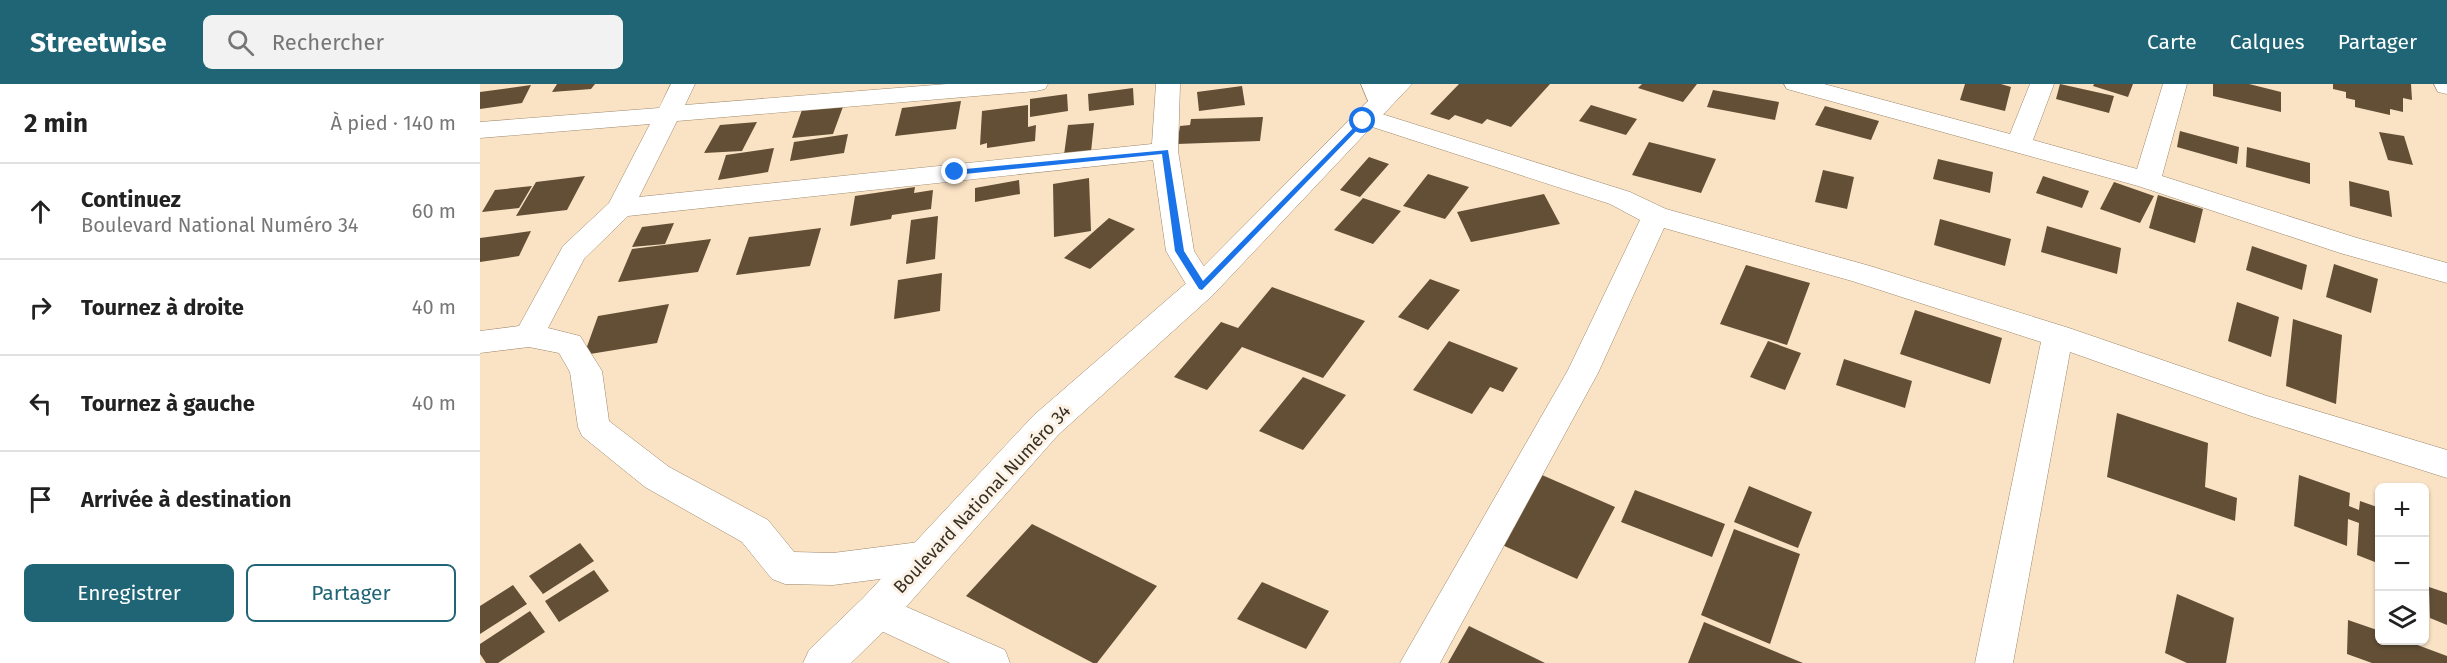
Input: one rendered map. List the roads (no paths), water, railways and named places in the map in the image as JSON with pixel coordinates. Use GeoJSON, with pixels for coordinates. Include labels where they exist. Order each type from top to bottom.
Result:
{"type":"FeatureCollection","features":[{"type":"Feature","properties":{"kind":"main road","name":"Boulevard National Numéro 34"},"geometry":{"type":"LineString","coordinates":[[823,663],[877,611],[1046,425],[1202,287],[1380,97]]}},
{"type":"Feature","properties":{"kind":"street"},"geometry":{"type":"LineString","coordinates":[[529,336],[573,253],[620,207],[683,84]]}},
{"type":"Feature","properties":{"kind":"street"},"geometry":{"type":"LineString","coordinates":[[480,130],[669,112],[1036,84]]}},
{"type":"Feature","properties":{"kind":"street"},"geometry":{"type":"LineString","coordinates":[[1168,84],[1165,151],[1180,251],[1202,287]]}},
{"type":"Feature","properties":{"kind":"street"},"geometry":{"type":"LineString","coordinates":[[1796,84],[1824,88],[2147,180],[2350,246],[2447,273]]}},
{"type":"Feature","properties":{"kind":"street"},"geometry":{"type":"LineString","coordinates":[[2019,143],[2042,84]]}},
{"type":"Feature","properties":{"kind":"street"},"geometry":{"type":"LineString","coordinates":[[2147,180],[2175,84]]}},
{"type":"Feature","properties":{"kind":"street"},"geometry":{"type":"LineString","coordinates":[[1380,97],[1620,198],[1656,216],[1860,273],[2058,336],[2262,407],[2447,464]]}},
{"type":"Feature","properties":{"kind":"street"},"geometry":{"type":"LineString","coordinates":[[620,207],[1165,151]]}},
{"type":"Feature","properties":{"kind":"street"},"geometry":{"type":"LineString","coordinates":[[1419,663],[1581,373],[1656,216]]}},
{"type":"Feature","properties":{"kind":"street"},"geometry":{"type":"LineString","coordinates":[[480,342],[529,336],[569,344],[586,371],[594,427],[657,477],[755,531],[785,568],[833,569],[927,557]]}},
{"type":"Feature","properties":{"kind":"street"},"geometry":{"type":"LineString","coordinates":[[1994,663],[2058,336]]}},
{"type":"Feature","properties":{"kind":"street"},"geometry":{"type":"LineString","coordinates":[[877,611],[991,663]]}}]}
